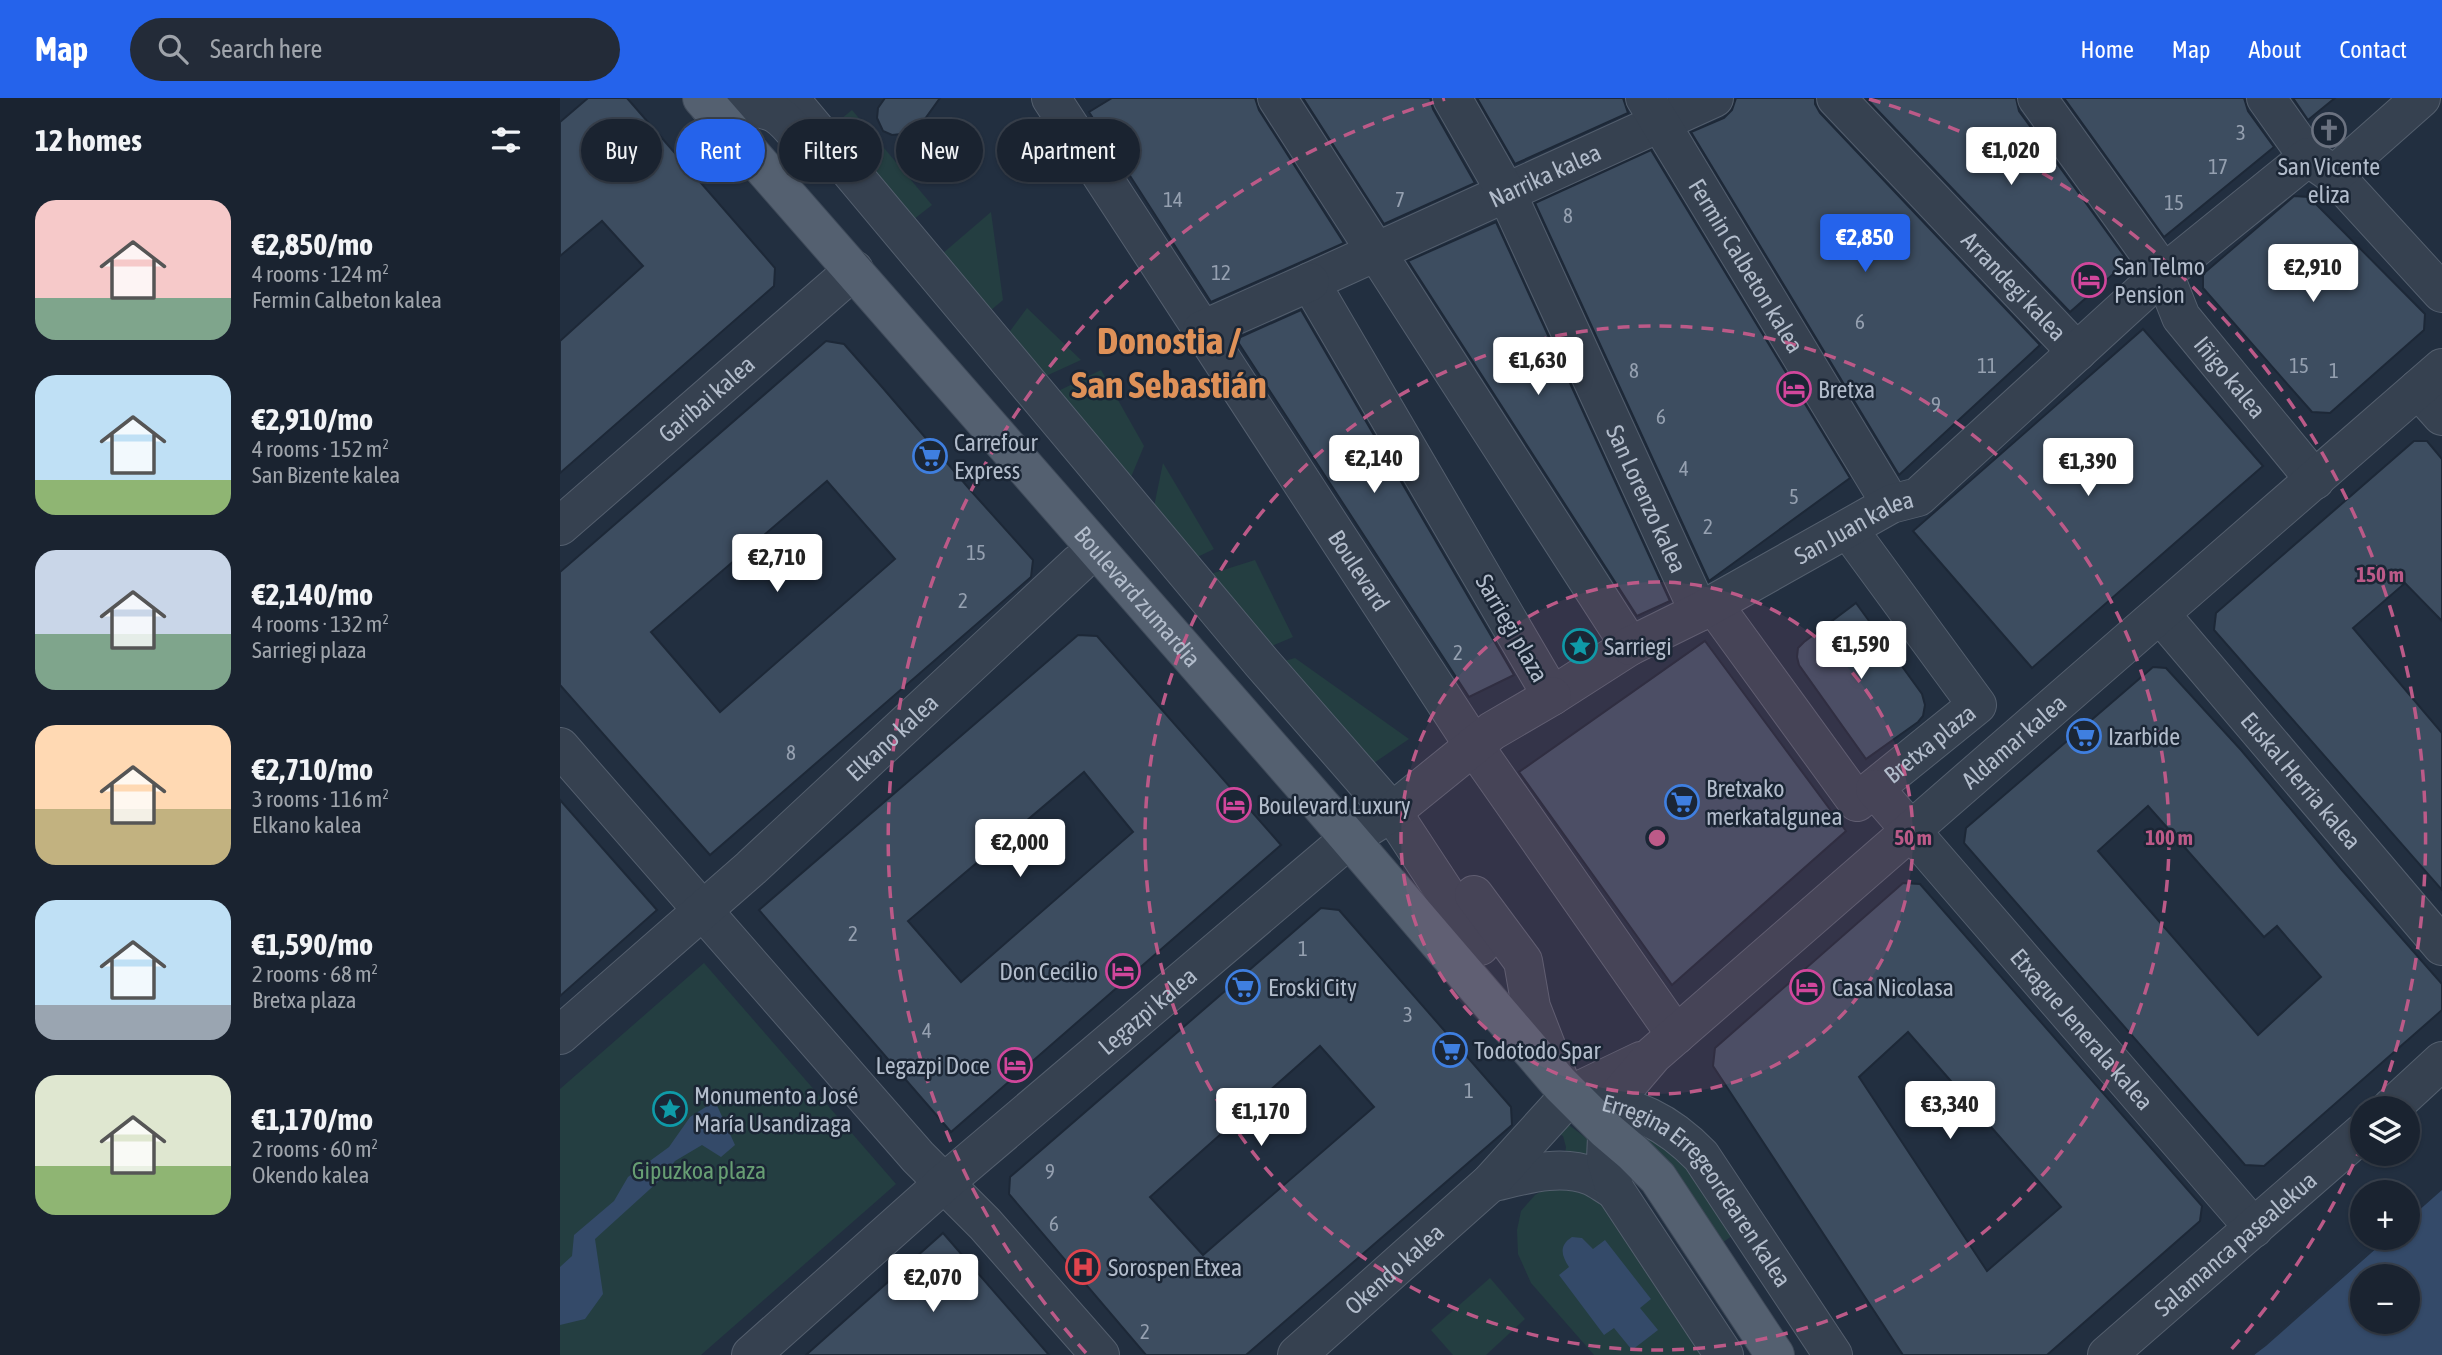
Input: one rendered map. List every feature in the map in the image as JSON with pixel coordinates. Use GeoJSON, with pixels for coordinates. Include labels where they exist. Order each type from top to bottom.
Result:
{"type":"FeatureCollection","features":[{"type":"Feature","properties":{"kind":"main road","name":"Boulevard zumardia"},"geometry":{"type":"LineString","coordinates":[[706,102],[1565,1089]]}},
{"type":"Feature","properties":{"kind":"main road","name":"Erregina Erregeordearen kalea"},"geometry":{"type":"LineString","coordinates":[[1565,1089],[1609,1117],[1633,1153],[1658,1178],[1776,1355]]}},
{"type":"Feature","properties":{"kind":"street"},"geometry":{"type":"LineString","coordinates":[[789,98],[1262,663],[1392,812],[1480,946]]}},
{"type":"Feature","properties":{"kind":"street","name":"Boulevard"},"geometry":{"type":"LineString","coordinates":[[1051,98],[1474,746],[1664,1045]]}},
{"type":"Feature","properties":{"kind":"street"},"geometry":{"type":"LineString","coordinates":[[1277,98],[1630,646]]}},
{"type":"Feature","properties":{"kind":"street","name":"San Lorenzo kalea"},"geometry":{"type":"LineString","coordinates":[[1452,98],[1507,194],[1706,608]]}},
{"type":"Feature","properties":{"kind":"street","name":"Narrika kalea"},"geometry":{"type":"LineString","coordinates":[[1375,252],[1507,194],[1653,110],[1714,98]]}},
{"type":"Feature","properties":{"kind":"street","name":"Arrandegi kalea"},"geometry":{"type":"LineString","coordinates":[[1836,98],[2077,352]]}},
{"type":"Feature","properties":{"kind":"street","name":"Iñigo kalea"},"geometry":{"type":"LineString","coordinates":[[2037,98],[2164,274],[2181,317],[2315,480]]}},
{"type":"Feature","properties":{"kind":"street"},"geometry":{"type":"LineString","coordinates":[[2266,98],[2321,166],[2442,293]]}},
{"type":"Feature","properties":{"kind":"street","name":"San Juan kalea"},"geometry":{"type":"LineString","coordinates":[[1630,646],[1706,608],[1891,504],[1918,497],[2164,274],[2421,98]]}},
{"type":"Feature","properties":{"kind":"street"},"geometry":{"type":"LineString","coordinates":[[706,102],[759,109],[774,113],[786,122],[902,254]]}},
{"type":"Feature","properties":{"kind":"street","name":"Fermin Calbeton kalea"},"geometry":{"type":"LineString","coordinates":[[1653,110],[1891,504]]}},
{"type":"Feature","properties":{"kind":"street"},"geometry":{"type":"LineString","coordinates":[[1202,330],[1375,252]]}},
{"type":"Feature","properties":{"kind":"street","name":"Garibai kalea"},"geometry":{"type":"LineString","coordinates":[[560,526],[853,270]]}},
{"type":"Feature","properties":{"kind":"street","name":"Sarriegi plaza"},"geometry":{"type":"LineString","coordinates":[[1310,282],[1552,695],[1630,646]]}},
{"type":"Feature","properties":{"kind":"street","name":"Aldamar kalea"},"geometry":{"type":"LineString","coordinates":[[1609,1117],[1664,1045],[2315,480],[2434,391]]}},
{"type":"Feature","properties":{"kind":"street","name":"Bretxa plaza"},"geometry":{"type":"LineString","coordinates":[[1706,608],[1857,802],[1977,705],[1848,529]]}},
{"type":"Feature","properties":{"kind":"street","name":"Elkano kalea"},"geometry":{"type":"LineString","coordinates":[[703,911],[1079,563]]}},
{"type":"Feature","properties":{"kind":"street","name":"Euskal Herria kalea"},"geometry":{"type":"LineString","coordinates":[[2161,615],[2442,946]]}},
{"type":"Feature","properties":{"kind":"street"},"geometry":{"type":"LineString","coordinates":[[1349,839],[1392,812],[1492,731],[1552,695]]}},
{"type":"Feature","properties":{"kind":"street"},"geometry":{"type":"LineString","coordinates":[[560,747],[918,1157],[985,1224],[1100,1355]]}},
{"type":"Feature","properties":{"kind":"street","name":"Bretxa plaza"},"geometry":{"type":"LineString","coordinates":[[1875,789],[1910,832]]}},
{"type":"Feature","properties":{"kind":"street","name":"Etxague Jenerala kalea"},"geometry":{"type":"LineString","coordinates":[[1910,832],[2254,1228]]}},
{"type":"Feature","properties":{"kind":"street","name":"Legazpi kalea"},"geometry":{"type":"LineString","coordinates":[[944,1183],[1349,839]]}},
{"type":"Feature","properties":{"kind":"street"},"geometry":{"type":"LineString","coordinates":[[1463,880],[1523,961],[1531,1007],[1565,1089],[1664,1045]]}},
{"type":"Feature","properties":{"kind":"street"},"geometry":{"type":"LineString","coordinates":[[560,1035],[703,911]]}},
{"type":"Feature","properties":{"kind":"street"},"geometry":{"type":"LineString","coordinates":[[2404,1096],[2442,1061]]}},
{"type":"Feature","properties":{"kind":"street","name":"Okendo kalea"},"geometry":{"type":"LineString","coordinates":[[1297,1355],[1490,1182],[1565,1089]]}},
{"type":"Feature","properties":{"kind":"street","name":"Erregina Erregeordearen kalea"},"geometry":{"type":"LineString","coordinates":[[1724,1355],[1615,1190],[1606,1159],[1609,1117],[1664,1123],[1701,1156],[1833,1355]]}},
{"type":"Feature","properties":{"kind":"street","name":"Salamanca pasealekua"},"geometry":{"type":"LineString","coordinates":[[2107,1355],[2350,1144]]}},
{"type":"Feature","properties":{"kind":"street","name":"Okendo kalea"},"geometry":{"type":"LineString","coordinates":[[1490,1182],[1539,1171],[1565,1171],[1590,1175],[1615,1190]]}},
{"type":"Feature","properties":{"kind":"street"},"geometry":{"type":"LineString","coordinates":[[751,1355],[944,1183]]}},
{"type":"Feature","properties":{"kind":"street"},"geometry":{"type":"LineString","coordinates":[[1732,1240],[1807,1355]]}},
{"type":"Feature","properties":{"kind":"green space"},"geometry":{"type":"Polygon","coordinates":[[[852,110],[860,119],[841,119],[852,110]]]}},
{"type":"Feature","properties":{"kind":"green space"},"geometry":{"type":"Polygon","coordinates":[[[882,146],[896,162],[896,182],[913,182],[932,205],[909,223],[875,182],[882,182],[882,146]]]}},
{"type":"Feature","properties":{"kind":"green space"},"geometry":{"type":"Polygon","coordinates":[[[991,212],[1003,300],[984,316],[935,260],[991,212]]]}},
{"type":"Feature","properties":{"kind":"green space"},"geometry":{"type":"Polygon","coordinates":[[[1027,308],[1081,360],[1035,381],[1002,342],[1027,308]]]}},
{"type":"Feature","properties":{"kind":"green space"},"geometry":{"type":"Polygon","coordinates":[[[1101,370],[1144,446],[1126,489],[1048,396],[1101,370]]]}},
{"type":"Feature","properties":{"kind":"green space"},"geometry":{"type":"Polygon","coordinates":[[[1163,463],[1214,549],[1185,563],[1151,521],[1163,463]]]}},
{"type":"Feature","properties":{"kind":"green space"},"geometry":{"type":"Polygon","coordinates":[[[1255,560],[1293,637],[1262,650],[1198,578],[1255,560]]]}},
{"type":"Feature","properties":{"kind":"green space"},"geometry":{"type":"Polygon","coordinates":[[[1295,658],[1409,739],[1368,767],[1274,664],[1295,658]]]}},
{"type":"Feature","properties":{"kind":"green space","name":"Gipuzkoa plaza"},"geometry":{"type":"Polygon","coordinates":[[[704,963],[896,1184],[701,1355],[560,1355],[560,1089],[704,963]]]}},
{"type":"Feature","properties":{"kind":"green space"},"geometry":{"type":"Polygon","coordinates":[[[1561,1119],[1594,1144],[1593,1163],[1564,1160],[1566,1147],[1563,1136],[1552,1130],[1561,1119]]]}},
{"type":"Feature","properties":{"kind":"green space"},"geometry":{"type":"Polygon","coordinates":[[[1647,1137],[1669,1141],[1739,1231],[1719,1245],[1646,1141],[1647,1137]]]}},
{"type":"Feature","properties":{"kind":"green space"},"geometry":{"type":"Polygon","coordinates":[[[1551,1186],[1593,1192],[1713,1355],[1594,1355],[1531,1283],[1518,1254],[1517,1230],[1521,1211],[1535,1195],[1551,1186]]]}},
{"type":"Feature","properties":{"kind":"green space"},"geometry":{"type":"Polygon","coordinates":[[[1490,1278],[1525,1319],[1486,1355],[1453,1355],[1431,1330],[1490,1278]]]}},
{"type":"Feature","properties":{"kind":"water"},"geometry":{"type":"Polygon","coordinates":[[[715,1101],[735,1145],[721,1157],[702,1145],[675,1161],[660,1180],[595,1239],[603,1294],[585,1319],[560,1325],[560,1267],[572,1256],[574,1235],[614,1201],[628,1177],[669,1147],[690,1117],[715,1101]]]}},
{"type":"Feature","properties":{"kind":"water"},"geometry":{"type":"Polygon","coordinates":[[[2442,1190],[2442,1355],[2254,1355],[2350,1271],[2350,1334],[2420,1334],[2420,1264],[2358,1264],[2374,1250],[2420,1250],[2420,1209],[2442,1190]]]}},
{"type":"Feature","properties":{"kind":"water"},"geometry":{"type":"Polygon","coordinates":[[[1572,1237],[1582,1238],[1593,1249],[1605,1240],[1651,1299],[1640,1308],[1658,1330],[1632,1350],[1614,1328],[1604,1335],[1559,1275],[1569,1267],[1563,1248],[1572,1237]]]}},
{"type":"Feature","properties":{"kind":"pier"},"geometry":{"type":"Polygon","coordinates":[[[2369,1250],[2374,1250],[2359,1264],[2354,1264],[2369,1250]]]}},
{"type":"Feature","properties":{"kind":"pier"},"geometry":{"type":"Polygon","coordinates":[[[2350,1267],[2350,1272],[2266,1346],[2251,1355],[2350,1267]]]}},
{"type":"Feature","properties":{"kind":"building"},"geometry":{"type":"Polygon","coordinates":[[[588,98],[627,98],[645,119],[581,119],[581,182],[662,182],[662,138],[676,154],[676,182],[700,182],[775,268],[774,286],[560,473],[560,341],[643,266],[602,221],[560,256],[560,122],[588,98]]]}},
{"type":"Feature","properties":{"kind":"building"},"geometry":{"type":"Polygon","coordinates":[[[885,98],[940,98],[925,119],[896,119],[896,135],[883,131],[882,119],[877,118],[878,108],[885,98]]]}},
{"type":"Feature","properties":{"kind":"building"},"geometry":{"type":"Polygon","coordinates":[[[1112,98],[1255,98],[1259,110],[1344,243],[1211,302],[1134,182],[1140,182],[1140,119],[1093,119],[1089,112],[1112,98]]]}},
{"type":"Feature","properties":{"kind":"building"},"geometry":{"type":"Polygon","coordinates":[[[1303,98],[1430,98],[1433,109],[1475,183],[1384,224],[1303,98]]]}},
{"type":"Feature","properties":{"kind":"building"},"geometry":{"type":"Polygon","coordinates":[[[1477,98],[1623,98],[1628,113],[1515,164],[1477,98]]]}},
{"type":"Feature","properties":{"kind":"building"},"geometry":{"type":"Polygon","coordinates":[[[1736,98],[1815,98],[1820,113],[2040,345],[1899,475],[1691,132],[1724,118],[1732,110],[1736,98]]]}},
{"type":"Feature","properties":{"kind":"building"},"geometry":{"type":"Polygon","coordinates":[[[1866,98],[2016,98],[2019,111],[2128,261],[2070,312],[1866,98]]]}},
{"type":"Feature","properties":{"kind":"building"},"geometry":{"type":"Polygon","coordinates":[[[2064,98],[2244,98],[2248,111],[2274,147],[2164,237],[2064,98]]]}},
{"type":"Feature","properties":{"kind":"building"},"geometry":{"type":"Polygon","coordinates":[[[2293,98],[2335,98],[2308,120],[2293,98]]]}},
{"type":"Feature","properties":{"kind":"building"},"geometry":{"type":"Polygon","coordinates":[[[1651,150],[1850,478],[1709,581],[1535,203],[1651,150]]]}},
{"type":"Feature","properties":{"kind":"building"},"geometry":{"type":"Polygon","coordinates":[[[2294,196],[2309,197],[2425,314],[2424,330],[2330,413],[2312,412],[2203,288],[2203,274],[2294,196]]]}},
{"type":"Feature","properties":{"kind":"building"},"geometry":{"type":"Polygon","coordinates":[[[1496,222],[1670,601],[1637,616],[1408,261],[1496,222]]]}},
{"type":"Feature","properties":{"kind":"building"},"geometry":{"type":"Polygon","coordinates":[[[1301,310],[1514,675],[1469,697],[1236,339],[1301,310]]]}},
{"type":"Feature","properties":{"kind":"building"},"geometry":{"type":"Polygon","coordinates":[[[2143,329],[2263,466],[2032,668],[1913,531],[2143,329]]]}},
{"type":"Feature","properties":{"kind":"building"},"geometry":{"type":"Polygon","coordinates":[[[826,341],[844,344],[1033,560],[1031,577],[710,855],[560,685],[560,572],[826,341]],[[827,481],[651,632],[720,712],[895,559],[827,481]]]}},
{"type":"Feature","properties":{"kind":"building"},"geometry":{"type":"Polygon","coordinates":[[[2414,441],[2427,441],[2442,459],[2442,621],[2405,583],[2353,628],[2442,733],[2442,890],[2214,630],[2216,613],[2414,441]]]}},
{"type":"Feature","properties":{"kind":"building"},"geometry":{"type":"Polygon","coordinates":[[[1856,603],[1922,694],[1925,705],[1923,716],[1918,722],[1866,759],[1799,665],[1797,657],[1798,648],[1804,642],[1856,603]]]}},
{"type":"Feature","properties":{"kind":"building"},"geometry":{"type":"Polygon","coordinates":[[[1078,635],[1097,636],[1281,845],[951,1132],[759,910],[1078,635]],[[1084,772],[908,921],[961,982],[1133,832],[1084,772]]]}},
{"type":"Feature","properties":{"kind":"building","name":"Bretxako merkatalgunea"},"geometry":{"type":"Polygon","coordinates":[[[1705,641],[1846,831],[1672,985],[1519,772],[1705,641]]]}},
{"type":"Feature","properties":{"kind":"building"},"geometry":{"type":"Polygon","coordinates":[[[2153,667],[2166,668],[2241,750],[2442,984],[2442,1010],[2264,1166],[2245,1165],[1964,843],[1966,828],[2153,667]],[[2148,806],[2098,851],[2258,1035],[2321,977],[2277,926],[2264,937],[2148,806]]]}},
{"type":"Feature","properties":{"kind":"building"},"geometry":{"type":"Polygon","coordinates":[[[560,800],[657,910],[560,996],[560,800]]]}},
{"type":"Feature","properties":{"kind":"building"},"geometry":{"type":"Polygon","coordinates":[[[1903,883],[1920,884],[2202,1206],[2200,1221],[2047,1355],[1903,1355],[1713,1066],[1715,1048],[1903,883]],[[1908,1032],[1859,1077],[1987,1271],[2061,1207],[1908,1032]]]}},
{"type":"Feature","properties":{"kind":"building"},"geometry":{"type":"Polygon","coordinates":[[[1321,908],[1339,910],[1511,1107],[1512,1125],[1246,1355],[1146,1355],[1009,1194],[1010,1177],[1321,908]],[[1320,1046],[1150,1197],[1203,1255],[1374,1107],[1320,1046]]]}},
{"type":"Feature","properties":{"kind":"building"},"geometry":{"type":"Polygon","coordinates":[[[943,1233],[1049,1355],[806,1355],[943,1233]]]}},
{"type":"Feature","properties":{"kind":"place","name":"San Vicente eliza"},"geometry":{"type":"Point","coordinates":[2329,130]}},
{"type":"Feature","properties":{"kind":"place","name":"San Telmo Pension"},"geometry":{"type":"Point","coordinates":[2089,280]}},
{"type":"Feature","properties":{"kind":"place","name":"Bretxa"},"geometry":{"type":"Point","coordinates":[1794,389]}},
{"type":"Feature","properties":{"kind":"place","name":"Carrefour Express"},"geometry":{"type":"Point","coordinates":[930,456]}},
{"type":"Feature","properties":{"kind":"place","name":"Sarriegi"},"geometry":{"type":"Point","coordinates":[1580,646]}},
{"type":"Feature","properties":{"kind":"place","name":"Izarbide"},"geometry":{"type":"Point","coordinates":[2084,736]}},
{"type":"Feature","properties":{"kind":"place","name":"Bretxako merkatalgunea"},"geometry":{"type":"Point","coordinates":[1682,802]}},
{"type":"Feature","properties":{"kind":"place","name":"Boulevard Luxury"},"geometry":{"type":"Point","coordinates":[1234,805]}},
{"type":"Feature","properties":{"kind":"place","name":"Don Cecilio"},"geometry":{"type":"Point","coordinates":[1123,971]}},
{"type":"Feature","properties":{"kind":"place","name":"Eroski City"},"geometry":{"type":"Point","coordinates":[1243,987]}},
{"type":"Feature","properties":{"kind":"place","name":"Casa Nicolasa"},"geometry":{"type":"Point","coordinates":[1807,987]}},
{"type":"Feature","properties":{"kind":"place","name":"Todotodo Spar"},"geometry":{"type":"Point","coordinates":[1450,1050]}},
{"type":"Feature","properties":{"kind":"place","name":"Legazpi Doce"},"geometry":{"type":"Point","coordinates":[1015,1065]}},
{"type":"Feature","properties":{"kind":"place","name":"Monumento a José María Usandizaga"},"geometry":{"type":"Point","coordinates":[670,1109]}},
{"type":"Feature","properties":{"kind":"place","name":"Sorospen Etxea"},"geometry":{"type":"Point","coordinates":[1083,1267]}},
{"type":"Feature","properties":{"kind":"district","name":"Donostia / San Sebastián"},"geometry":{"type":"Point","coordinates":[1169,362]}}]}
